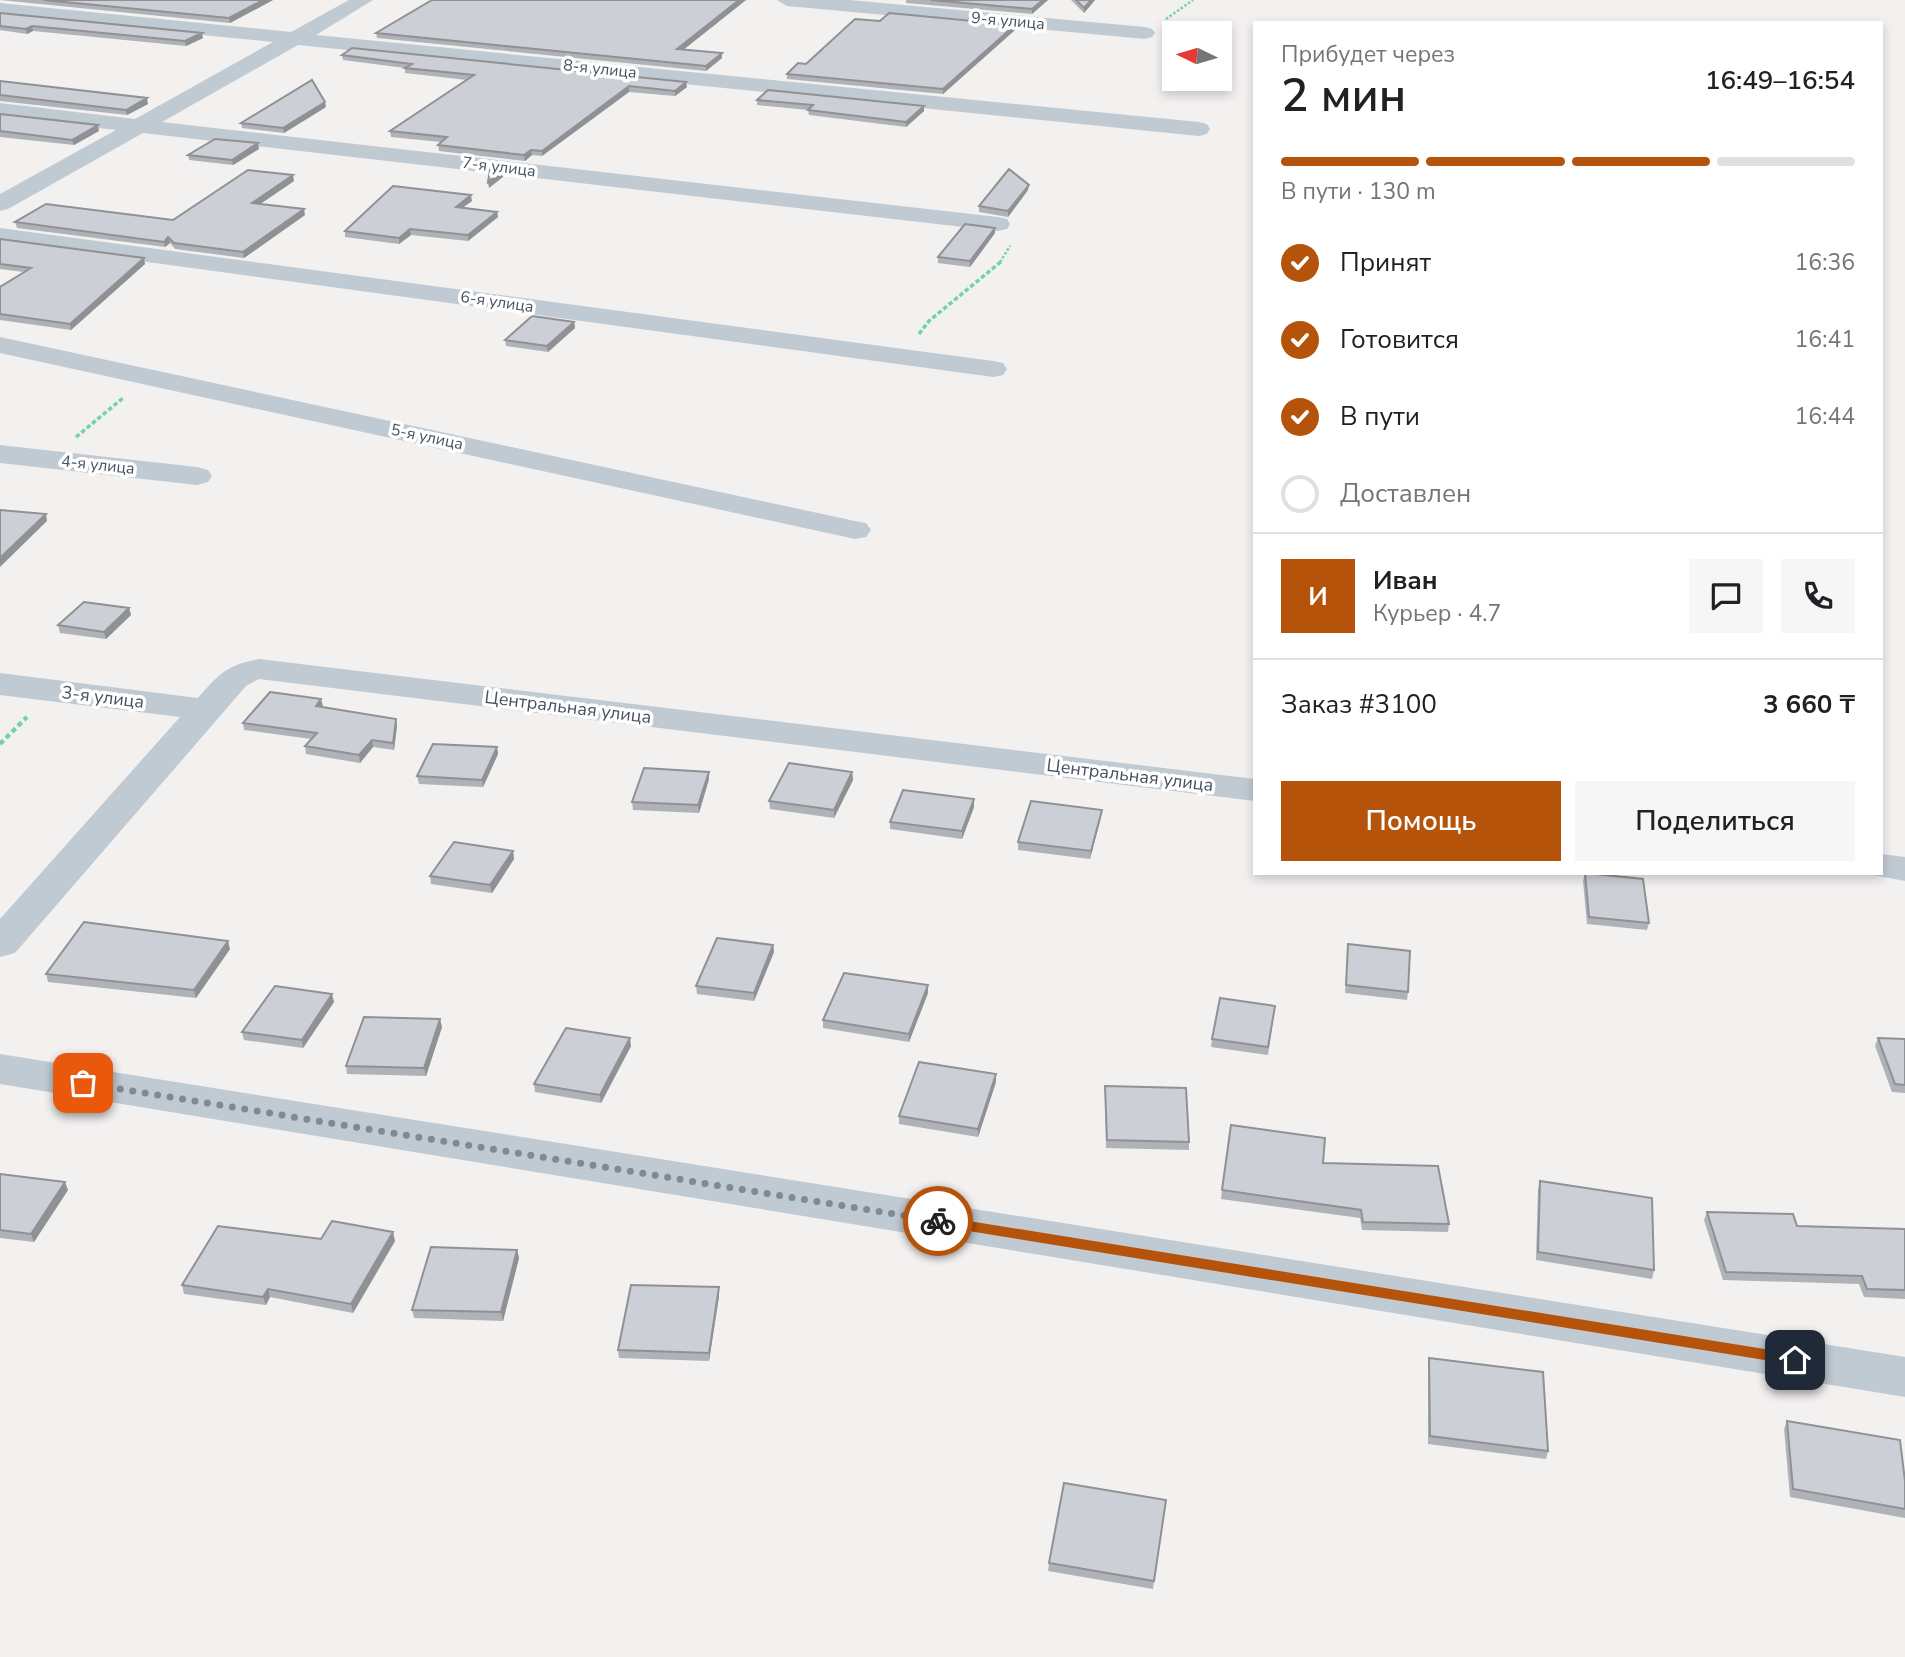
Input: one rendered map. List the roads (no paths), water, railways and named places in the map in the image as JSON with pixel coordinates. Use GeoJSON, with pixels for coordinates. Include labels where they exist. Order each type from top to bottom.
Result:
{"type":"FeatureCollection","features":[{"type":"Feature","properties":{"kind":"street"},"geometry":{"type":"LineString","coordinates":[[0,204],[363,0]]}},
{"type":"Feature","properties":{"kind":"street","name":"9-я улица"},"geometry":{"type":"LineString","coordinates":[[787,0],[1145,33]]}},
{"type":"Feature","properties":{"kind":"street","name":"8-я улица"},"geometry":{"type":"LineString","coordinates":[[0,9],[1199,130]]}},
{"type":"Feature","properties":{"kind":"street","name":"7-я улица"},"geometry":{"type":"LineString","coordinates":[[0,110],[998,224]]}},
{"type":"Feature","properties":{"kind":"street","name":"6-я улица"},"geometry":{"type":"LineString","coordinates":[[0,235],[993,369]]}},
{"type":"Feature","properties":{"kind":"street","name":"5-я улица"},"geometry":{"type":"LineString","coordinates":[[0,345],[855,530]]}},
{"type":"Feature","properties":{"kind":"street","name":"4-я улица"},"geometry":{"type":"LineString","coordinates":[[0,454],[197,476]]}},
{"type":"Feature","properties":{"kind":"street","name":"Центральная улица"},"geometry":{"type":"LineString","coordinates":[[0,944],[234,678],[259,669],[1253,790]]}},
{"type":"Feature","properties":{"kind":"street","name":"3-я улица"},"geometry":{"type":"LineString","coordinates":[[0,684],[206,710]]}},
{"type":"Feature","properties":{"kind":"street"},"geometry":{"type":"LineString","coordinates":[[1883,866],[1905,869]]}},
{"type":"Feature","properties":{"kind":"street"},"geometry":{"type":"LineString","coordinates":[[0,1069],[1905,1377]]}}]}
